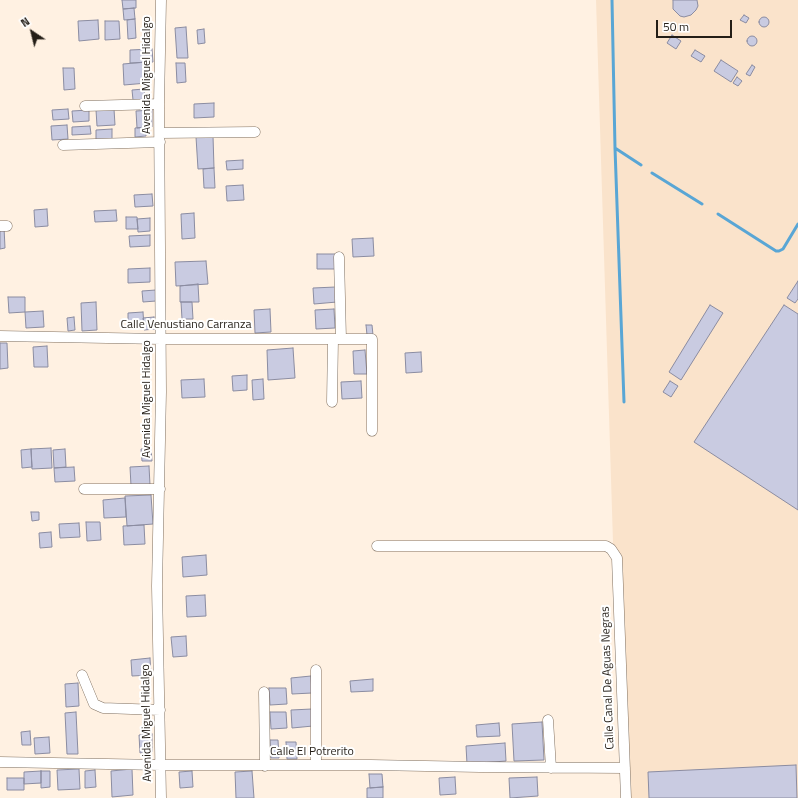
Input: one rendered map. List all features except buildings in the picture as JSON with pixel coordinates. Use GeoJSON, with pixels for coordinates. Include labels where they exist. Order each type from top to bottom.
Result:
{"type":"FeatureCollection","features":[{"type":"Feature","properties":{"kind":"street","name":"Avenida Miguel Hidalgo"},"geometry":{"type":"LineString","coordinates":[[161,0],[159,104],[161,392],[160,489],[156,586],[161,798]]}},
{"type":"Feature","properties":{"kind":"street"},"geometry":{"type":"LineString","coordinates":[[85,106],[159,104]]}},
{"type":"Feature","properties":{"kind":"street"},"geometry":{"type":"LineString","coordinates":[[63,145],[255,132]]}},
{"type":"Feature","properties":{"kind":"street"},"geometry":{"type":"LineString","coordinates":[[332,402],[337,339],[339,257]]}},
{"type":"Feature","properties":{"kind":"street","name":"Calle Venustiano Carranza"},"geometry":{"type":"LineString","coordinates":[[0,336],[160,339],[372,339],[372,431]]}},
{"type":"Feature","properties":{"kind":"street"},"geometry":{"type":"LineString","coordinates":[[84,489],[160,489]]}},
{"type":"Feature","properties":{"kind":"street","name":"Calle Canal De Aguas Negras"},"geometry":{"type":"LineString","coordinates":[[377,546],[606,546],[612,549],[617,558],[626,798]]}},
{"type":"Feature","properties":{"kind":"street"},"geometry":{"type":"LineString","coordinates":[[316,670],[316,765]]}},
{"type":"Feature","properties":{"kind":"street"},"geometry":{"type":"LineString","coordinates":[[82,675],[94,704],[103,708],[160,710]]}},
{"type":"Feature","properties":{"kind":"street"},"geometry":{"type":"LineString","coordinates":[[264,692],[265,766]]}},
{"type":"Feature","properties":{"kind":"street"},"geometry":{"type":"LineString","coordinates":[[548,720],[551,768]]}},
{"type":"Feature","properties":{"kind":"street","name":"Calle El Potrerito"},"geometry":{"type":"LineString","coordinates":[[0,762],[265,766],[316,765],[625,768]]}},
{"type":"Feature","properties":{"kind":"shaded area"},"geometry":{"type":"Polygon","coordinates":[[[596,0],[798,0],[798,798],[621,798],[596,0]]]}},
{"type":"Feature","properties":{"kind":"waterway"},"geometry":{"type":"LineString","coordinates":[[612,0],[615,148],[624,402]]}},
{"type":"Feature","properties":{"kind":"waterway"},"geometry":{"type":"LineString","coordinates":[[615,148],[641,165]]}},
{"type":"Feature","properties":{"kind":"waterway"},"geometry":{"type":"LineString","coordinates":[[652,173],[702,204]]}},
{"type":"Feature","properties":{"kind":"waterway"},"geometry":{"type":"LineString","coordinates":[[718,214],[776,251],[783,249],[798,224]]}}]}
